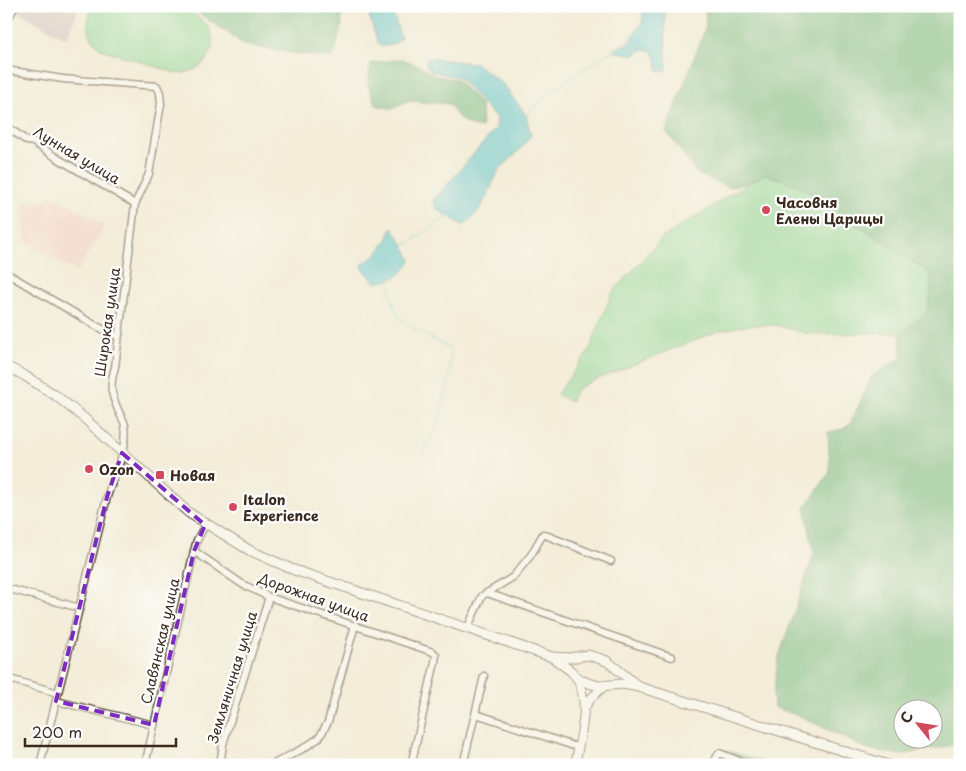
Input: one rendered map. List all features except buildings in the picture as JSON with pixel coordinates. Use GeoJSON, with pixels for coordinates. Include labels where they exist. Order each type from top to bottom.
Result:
{"type":"FeatureCollection","features":[{"type":"Feature","properties":{"kind":"main road"},"geometry":{"type":"LineString","coordinates":[[6,366],[55,395],[169,496],[205,525],[249,550],[294,570],[552,657],[569,658],[588,655],[598,658],[607,662],[639,686]]}},
{"type":"Feature","properties":{"kind":"main road"},"geometry":{"type":"LineString","coordinates":[[577,678],[574,667],[581,656]]}},
{"type":"Feature","properties":{"kind":"main road"},"geometry":{"type":"LineString","coordinates":[[552,657],[568,668],[577,678],[592,684],[639,686],[888,765]]}},
{"type":"Feature","properties":{"kind":"main road"},"geometry":{"type":"LineString","coordinates":[[606,685],[612,674],[612,667]]}},
{"type":"Feature","properties":{"kind":"street"},"geometry":{"type":"LineString","coordinates":[[6,23],[15,6]]}},
{"type":"Feature","properties":{"kind":"street","name":"Широкая улица"},"geometry":{"type":"LineString","coordinates":[[6,70],[63,79],[157,86],[160,93],[160,114],[149,174],[135,204],[111,381],[111,390],[125,426],[122,453],[107,498],[40,765]]}},
{"type":"Feature","properties":{"kind":"street","name":"Лунная улица"},"geometry":{"type":"LineString","coordinates":[[6,126],[27,141],[33,142],[135,204]]}},
{"type":"Feature","properties":{"kind":"street"},"geometry":{"type":"LineString","coordinates":[[6,273],[93,325],[118,337]]}},
{"type":"Feature","properties":{"kind":"street","name":"Славянская улица"},"geometry":{"type":"LineString","coordinates":[[145,765],[194,551],[197,540],[205,525]]}},
{"type":"Feature","properties":{"kind":"street"},"geometry":{"type":"LineString","coordinates":[[467,629],[482,596],[513,577],[531,555],[543,534],[611,561]]}},
{"type":"Feature","properties":{"kind":"street","name":"Дорожная улица"},"geometry":{"type":"LineString","coordinates":[[194,551],[242,584],[269,597],[433,652],[436,655],[436,662],[411,765]]}},
{"type":"Feature","properties":{"kind":"street"},"geometry":{"type":"LineString","coordinates":[[6,588],[80,608]]}},
{"type":"Feature","properties":{"kind":"street"},"geometry":{"type":"LineString","coordinates":[[487,593],[672,656]]}},
{"type":"Feature","properties":{"kind":"street","name":"Земляничная улица"},"geometry":{"type":"LineString","coordinates":[[220,765],[223,744],[269,597]]}},
{"type":"Feature","properties":{"kind":"street"},"geometry":{"type":"LineString","coordinates":[[272,765],[319,738],[328,722],[354,625]]}},
{"type":"Feature","properties":{"kind":"street"},"geometry":{"type":"LineString","coordinates":[[463,765],[484,676]]}},
{"type":"Feature","properties":{"kind":"street"},"geometry":{"type":"LineString","coordinates":[[6,678],[58,692]]}},
{"type":"Feature","properties":{"kind":"street"},"geometry":{"type":"LineString","coordinates":[[574,765],[585,707],[577,678]]}},
{"type":"Feature","properties":{"kind":"street"},"geometry":{"type":"LineString","coordinates":[[585,707],[592,697],[606,685]]}},
{"type":"Feature","properties":{"kind":"street"},"geometry":{"type":"LineString","coordinates":[[56,701],[154,725]]}},
{"type":"Feature","properties":{"kind":"street"},"geometry":{"type":"LineString","coordinates":[[476,714],[578,748]]}},
{"type":"Feature","properties":{"kind":"street"},"geometry":{"type":"LineString","coordinates":[[712,765],[719,753],[750,765]]}},
{"type":"Feature","properties":{"kind":"street"},"geometry":{"type":"LineString","coordinates":[[953,765],[960,761]]}},
{"type":"Feature","properties":{"kind":"highlighted area"},"geometry":{"type":"Polygon","coordinates":[[[122,453],[205,525],[194,551],[154,725],[56,701],[107,497],[122,453]]]}},
{"type":"Feature","properties":{"kind":"shaded area"},"geometry":{"type":"Polygon","coordinates":[[[19,6],[79,6],[67,39],[16,11],[19,6]]]}},
{"type":"Feature","properties":{"kind":"shaded area"},"geometry":{"type":"Polygon","coordinates":[[[50,194],[105,226],[77,272],[26,242],[21,212],[27,199],[34,203],[49,200],[50,194]]]}},
{"type":"Feature","properties":{"kind":"green space"},"geometry":{"type":"Polygon","coordinates":[[[147,5],[175,8],[187,12],[198,17],[207,25],[211,34],[212,44],[210,53],[197,68],[188,72],[176,73],[101,49],[90,35],[88,24],[93,6],[147,5]]]}},
{"type":"Feature","properties":{"kind":"green space"},"geometry":{"type":"Polygon","coordinates":[[[188,6],[339,6],[342,24],[333,58],[245,45],[188,6]]]}},
{"type":"Feature","properties":{"kind":"green space"},"geometry":{"type":"Polygon","coordinates":[[[705,6],[960,6],[960,744],[944,747],[944,698],[894,698],[894,748],[938,748],[900,755],[867,749],[804,718],[774,707],[773,697],[778,659],[814,554],[805,508],[830,472],[828,432],[843,429],[850,424],[872,376],[902,357],[900,333],[926,314],[931,294],[931,274],[800,186],[765,174],[750,182],[729,187],[698,174],[666,131],[706,27],[705,6]]]}},
{"type":"Feature","properties":{"kind":"green space"},"geometry":{"type":"Polygon","coordinates":[[[402,59],[420,66],[435,76],[456,79],[481,104],[482,128],[465,123],[449,104],[407,101],[393,109],[376,105],[368,85],[371,63],[402,59]]]}},
{"type":"Feature","properties":{"kind":"green space"},"geometry":{"type":"Polygon","coordinates":[[[765,174],[800,186],[931,273],[931,294],[926,314],[900,333],[810,334],[775,325],[749,325],[718,331],[590,382],[577,389],[570,402],[557,394],[589,351],[612,293],[662,238],[765,174]]]}},
{"type":"Feature","properties":{"kind":"green space"},"geometry":{"type":"Polygon","coordinates":[[[725,750],[772,765],[732,765],[720,760],[725,750]]]}},
{"type":"Feature","properties":{"kind":"water"},"geometry":{"type":"Polygon","coordinates":[[[366,6],[387,6],[394,16],[401,38],[396,43],[381,47],[378,44],[366,6]]]}},
{"type":"Feature","properties":{"kind":"water"},"geometry":{"type":"Polygon","coordinates":[[[644,6],[666,6],[667,71],[658,71],[655,55],[650,50],[642,50],[636,55],[615,52],[613,50],[629,42],[642,23],[644,6]]]}},
{"type":"Feature","properties":{"kind":"water"},"geometry":{"type":"Polygon","coordinates":[[[427,58],[475,63],[503,84],[526,115],[531,135],[520,150],[499,170],[480,210],[464,226],[437,209],[433,201],[496,128],[497,119],[458,77],[432,72],[426,65],[427,58]]]}},
{"type":"Feature","properties":{"kind":"water"},"geometry":{"type":"Polygon","coordinates":[[[392,227],[411,260],[401,274],[376,283],[363,269],[362,264],[372,258],[380,249],[392,227]]]}},
{"type":"Feature","properties":{"kind":"waterway"},"geometry":{"type":"LineString","coordinates":[[526,115],[568,80],[613,50]]}},
{"type":"Feature","properties":{"kind":"waterway"},"geometry":{"type":"LineString","coordinates":[[403,247],[447,217]]}},
{"type":"Feature","properties":{"kind":"waterway"},"geometry":{"type":"LineString","coordinates":[[388,279],[395,309],[399,317],[412,328],[448,347],[451,354],[449,379],[439,422],[423,453]]}},
{"type":"Feature","properties":{"kind":"place","name":"Часовня Елены Царицы"},"geometry":{"type":"Point","coordinates":[766,210]}},
{"type":"Feature","properties":{"kind":"place","name":"Ozon"},"geometry":{"type":"Point","coordinates":[89,469]}},
{"type":"Feature","properties":{"kind":"place","name":"Новая"},"geometry":{"type":"Point","coordinates":[160,475]}},
{"type":"Feature","properties":{"kind":"place","name":"Italon Experience"},"geometry":{"type":"Point","coordinates":[233,507]}}]}
